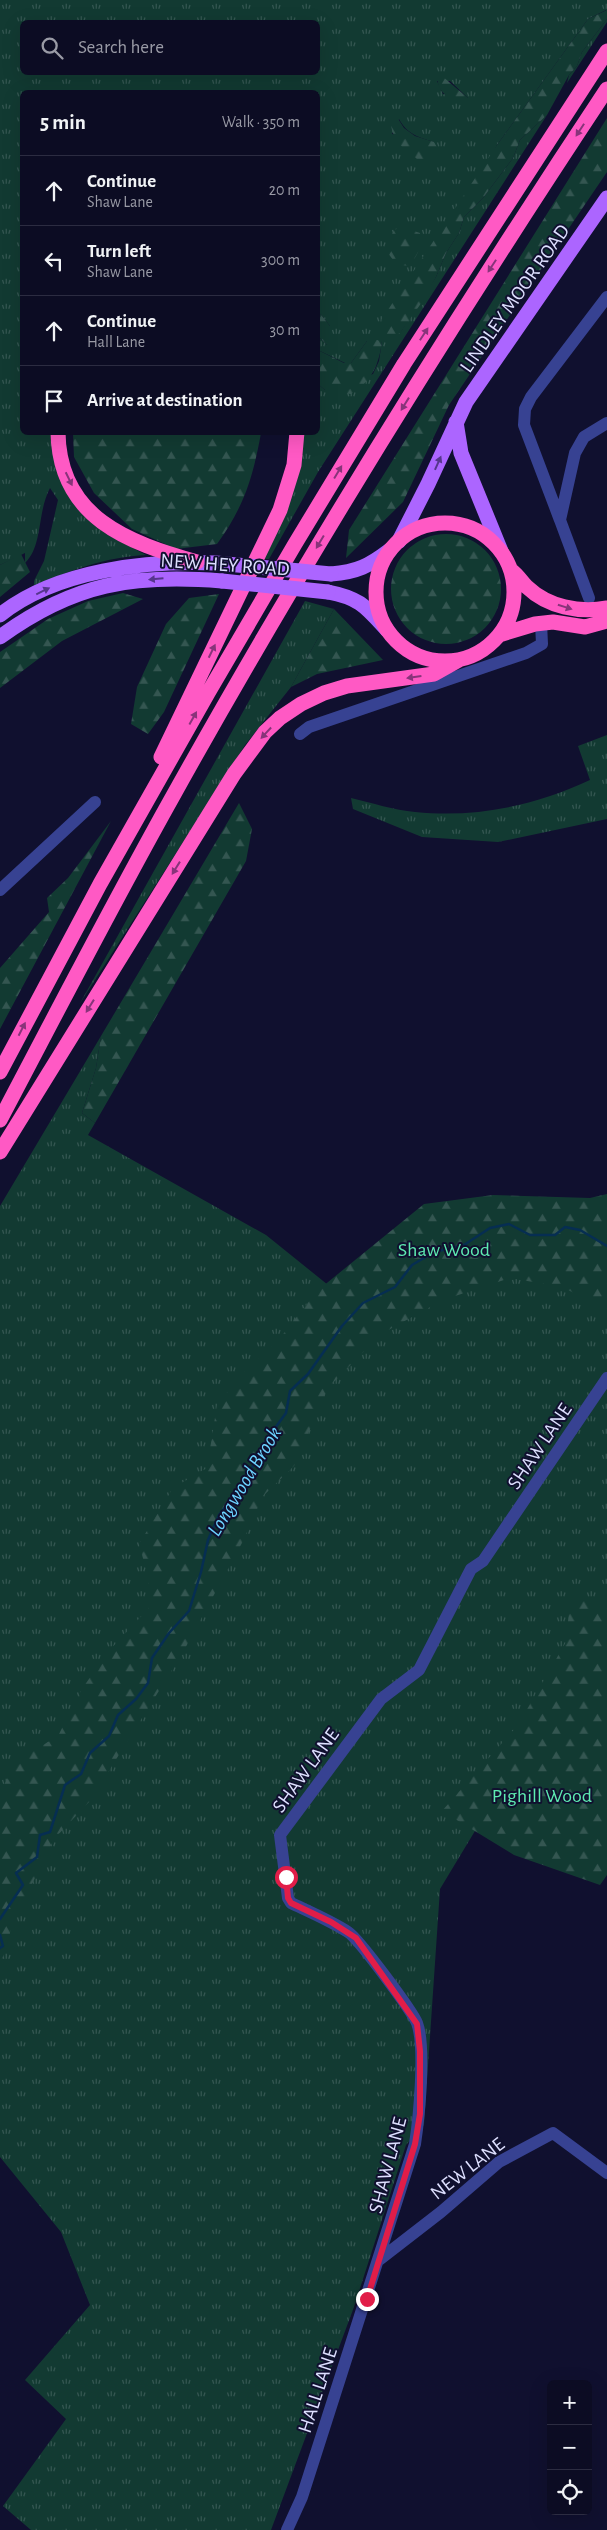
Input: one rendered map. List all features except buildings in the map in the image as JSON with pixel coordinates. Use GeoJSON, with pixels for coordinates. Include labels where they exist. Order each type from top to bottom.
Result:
{"type":"FeatureCollection","features":[{"type":"Feature","properties":{"kind":"highway"},"geometry":{"type":"LineString","coordinates":[[0,1072],[100,884],[208,693],[384,398],[607,50]]}},
{"type":"Feature","properties":{"kind":"highway"},"geometry":{"type":"LineString","coordinates":[[0,1120],[172,796],[310,558],[436,354],[607,89]]}},
{"type":"Feature","properties":{"kind":"highway"},"geometry":{"type":"LineString","coordinates":[[58,435],[60,456],[67,476],[88,510],[104,525],[120,535],[151,549],[197,562]]}},
{"type":"Feature","properties":{"kind":"highway"},"geometry":{"type":"LineString","coordinates":[[100,884],[280,510],[294,465],[297,435]]}},
{"type":"Feature","properties":{"kind":"highway"},"geometry":{"type":"LineString","coordinates":[[459,660],[432,660],[415,654],[399,644],[387,630],[377,605],[376,586],[381,566],[394,546],[417,529],[438,523],[458,524],[475,529],[489,538],[501,550],[511,570],[536,594],[557,604],[579,611],[607,608]]}},
{"type":"Feature","properties":{"kind":"highway"},"geometry":{"type":"LineString","coordinates":[[0,1152],[234,774],[265,732],[294,708],[324,693],[347,686],[434,674],[487,647],[499,635],[512,610],[514,598],[511,570]]}},
{"type":"Feature","properties":{"kind":"highway"},"geometry":{"type":"LineString","coordinates":[[536,594],[541,623]]}},
{"type":"Feature","properties":{"kind":"highway"},"geometry":{"type":"LineString","coordinates":[[499,635],[541,623],[553,622],[585,627],[607,620]]}},
{"type":"Feature","properties":{"kind":"main road","name":"LINDLEY MOOR ROAD"},"geometry":{"type":"LineString","coordinates":[[394,546],[428,484],[456,422],[478,384],[607,198]]}},
{"type":"Feature","properties":{"kind":"main road"},"geometry":{"type":"LineString","coordinates":[[456,422],[461,453],[501,550]]}},
{"type":"Feature","properties":{"kind":"main road","name":"NEW HEY ROAD"},"geometry":{"type":"LineString","coordinates":[[0,614],[54,586],[86,574],[124,566],[197,562],[330,574],[351,573],[371,564],[394,546]]}},
{"type":"Feature","properties":{"kind":"main road","name":"NEW HEY ROAD"},"geometry":{"type":"LineString","coordinates":[[0,637],[22,621],[53,604],[88,590],[127,581],[174,577],[345,595],[362,602],[387,630]]}},
{"type":"Feature","properties":{"kind":"street"},"geometry":{"type":"LineString","coordinates":[[589,598],[524,425],[525,409],[530,397],[607,298]]}},
{"type":"Feature","properties":{"kind":"street"},"geometry":{"type":"LineString","coordinates":[[560,520],[575,453],[584,437],[607,423]]}},
{"type":"Feature","properties":{"kind":"street"},"geometry":{"type":"LineString","coordinates":[[300,734],[309,727],[526,654],[542,644],[541,623]]}},
{"type":"Feature","properties":{"kind":"street"},"geometry":{"type":"LineString","coordinates":[[0,890],[95,802]]}},
{"type":"Feature","properties":{"kind":"street","name":"SHAW LANE"},"geometry":{"type":"LineString","coordinates":[[378,2260],[415,2144],[420,2114],[420,2051],[417,2024],[356,1938],[331,1922],[291,1903],[288,1898],[280,1835],[381,1698],[419,1670],[471,1569],[483,1560],[607,1378]]}},
{"type":"Feature","properties":{"kind":"street","name":"NEW LANE"},"geometry":{"type":"LineString","coordinates":[[378,2260],[441,2212],[499,2162],[553,2133],[607,2173]]}},
{"type":"Feature","properties":{"kind":"street","name":"HALL LANE"},"geometry":{"type":"LineString","coordinates":[[287,2530],[302,2498],[378,2260]]}},
{"type":"Feature","properties":{"kind":"green space"},"geometry":{"type":"Polygon","coordinates":[[[0,0],[607,0],[607,16],[606,10],[588,19],[497,145],[400,333],[436,277],[446,253],[459,233],[464,217],[483,198],[513,158],[520,140],[547,115],[318,472],[269,559],[261,559],[301,435],[320,435],[320,386],[325,390],[373,374],[379,361],[382,341],[367,341],[351,363],[345,363],[320,351],[320,338],[327,345],[330,326],[320,314],[320,90],[20,90],[20,435],[53,435],[75,505],[106,534],[146,555],[103,561],[34,586],[34,581],[44,561],[58,500],[50,488],[43,507],[35,547],[25,563],[25,553],[0,565],[0,0]],[[437,81],[443,94],[468,98],[450,81],[437,81]],[[399,119],[392,134],[434,142],[409,132],[399,119]]]}},
{"type":"Feature","properties":{"kind":"green space"},"geometry":{"type":"Polygon","coordinates":[[[607,10],[607,19],[582,52],[577,66],[569,75],[547,115],[520,140],[513,158],[483,198],[464,217],[459,233],[446,253],[436,277],[422,302],[400,333],[388,339],[381,334],[378,325],[497,145],[588,19],[607,10]]]}},
{"type":"Feature","properties":{"kind":"green space"},"geometry":{"type":"Polygon","coordinates":[[[607,19],[607,22],[567,83],[569,75],[577,66],[582,52],[607,19]]]}},
{"type":"Feature","properties":{"kind":"green space"},"geometry":{"type":"Polygon","coordinates":[[[442,76],[468,98],[469,104],[458,102],[443,92],[438,83],[438,77],[442,76]]]}},
{"type":"Feature","properties":{"kind":"green space"},"geometry":{"type":"Polygon","coordinates":[[[395,114],[404,128],[415,136],[434,142],[439,151],[429,160],[421,162],[408,152],[395,138],[393,133],[390,117],[395,114]]]}},
{"type":"Feature","properties":{"kind":"green space"},"geometry":{"type":"Polygon","coordinates":[[[607,118],[607,172],[449,405],[403,502],[346,558],[349,530],[607,118]]]}},
{"type":"Feature","properties":{"kind":"green space"},"geometry":{"type":"Polygon","coordinates":[[[402,227],[420,233],[418,251],[408,266],[396,264],[385,249],[394,230],[402,227]]]}},
{"type":"Feature","properties":{"kind":"green space"},"geometry":{"type":"Polygon","coordinates":[[[320,314],[330,326],[333,342],[327,345],[320,338],[320,314]]]}},
{"type":"Feature","properties":{"kind":"green space"},"geometry":{"type":"Polygon","coordinates":[[[367,341],[382,341],[379,358],[373,372],[364,384],[351,394],[325,390],[320,386],[320,351],[344,363],[351,363],[367,341]]]}},
{"type":"Feature","properties":{"kind":"green space"},"geometry":{"type":"Polygon","coordinates":[[[73,435],[261,435],[255,464],[241,504],[217,544],[176,549],[132,529],[94,493],[74,457],[73,435]]]}},
{"type":"Feature","properties":{"kind":"green space"},"geometry":{"type":"Polygon","coordinates":[[[446,534],[467,538],[485,550],[497,568],[501,589],[497,610],[485,628],[467,640],[446,644],[425,640],[407,628],[395,610],[391,589],[395,568],[407,550],[425,538],[446,534]]]}},
{"type":"Feature","properties":{"kind":"green space"},"geometry":{"type":"Polygon","coordinates":[[[21,554],[30,572],[0,597],[0,565],[21,554]]]}},
{"type":"Feature","properties":{"kind":"green space"},"geometry":{"type":"Polygon","coordinates":[[[123,593],[143,599],[62,641],[0,688],[0,652],[48,619],[88,601],[123,593]]]}},
{"type":"Feature","properties":{"kind":"green space"},"geometry":{"type":"Polygon","coordinates":[[[219,594],[164,712],[148,734],[131,724],[137,687],[166,624],[189,598],[219,594]]]}},
{"type":"Feature","properties":{"kind":"green space"},"geometry":{"type":"Polygon","coordinates":[[[305,601],[334,609],[291,687],[245,745],[79,1005],[305,601]]]}},
{"type":"Feature","properties":{"kind":"green space"},"geometry":{"type":"Polygon","coordinates":[[[334,609],[383,660],[317,674],[291,687],[334,609]]]}},
{"type":"Feature","properties":{"kind":"green space"},"geometry":{"type":"Polygon","coordinates":[[[607,735],[607,819],[498,842],[422,837],[353,809],[351,798],[399,810],[461,813],[505,808],[548,797],[590,780],[578,746],[607,735]]]}},
{"type":"Feature","properties":{"kind":"green space"},"geometry":{"type":"Polygon","coordinates":[[[239,803],[252,829],[246,861],[95,1123],[82,1113],[96,1068],[101,1036],[239,803]]]}},
{"type":"Feature","properties":{"kind":"green space"},"geometry":{"type":"Polygon","coordinates":[[[111,821],[0,1029],[0,968],[49,912],[47,898],[68,878],[111,821]]]}},
{"type":"Feature","properties":{"kind":"green space"},"geometry":{"type":"Polygon","coordinates":[[[101,1036],[96,1068],[82,1113],[95,1123],[88,1135],[266,1235],[338,1293],[607,1227],[607,1612],[440,1889],[424,2125],[406,2145],[354,2307],[271,2530],[31,2530],[3,2506],[66,2419],[25,2380],[90,2305],[61,2232],[0,2157],[0,1206],[101,1036]]]}},
{"type":"Feature","properties":{"kind":"green space","name":"Shaw Wood"},"geometry":{"type":"Polygon","coordinates":[[[607,1194],[607,1314],[594,1303],[562,1287],[510,1278],[443,1300],[381,1334],[328,1388],[294,1466],[263,1496],[243,1541],[182,1654],[90,1801],[54,1839],[13,1923],[0,1966],[0,1792],[18,1760],[58,1736],[82,1689],[107,1653],[148,1609],[148,1576],[139,1544],[173,1488],[207,1468],[217,1405],[244,1372],[277,1342],[317,1291],[424,1204],[493,1195],[590,1198],[607,1194]]]}},
{"type":"Feature","properties":{"kind":"green space","name":"Pighill Wood"},"geometry":{"type":"Polygon","coordinates":[[[607,1597],[607,1875],[600,1885],[514,1855],[442,1811],[518,1725],[566,1642],[570,1601],[607,1597]]]}},
{"type":"Feature","properties":{"kind":"waterway","name":"Longwood Brook"},"geometry":{"type":"LineString","coordinates":[[0,1919],[23,1885],[16,1873],[37,1857],[40,1835],[50,1832],[65,1785],[81,1774],[90,1753],[109,1736],[118,1715],[136,1699],[148,1683],[152,1658],[169,1633],[189,1611],[201,1572],[208,1540],[219,1515],[244,1483],[267,1439],[286,1413],[290,1391],[308,1374],[342,1326],[363,1303],[395,1287],[412,1265],[434,1252],[464,1245],[490,1228],[509,1224],[530,1235],[555,1235],[565,1227],[580,1230],[607,1246]]}},
{"type":"Feature","properties":{"kind":"waterway","name":"Longwood Brook"},"geometry":{"type":"LineString","coordinates":[[0,1935],[3,1946],[0,1948]]}},
{"type":"Feature","properties":{"kind":"route"},"geometry":{"type":"LineString","coordinates":[[286,1877],[288,1898],[291,1903],[331,1922],[356,1938],[417,2024],[420,2051],[420,2114],[415,2144],[367,2299]]}}]}
